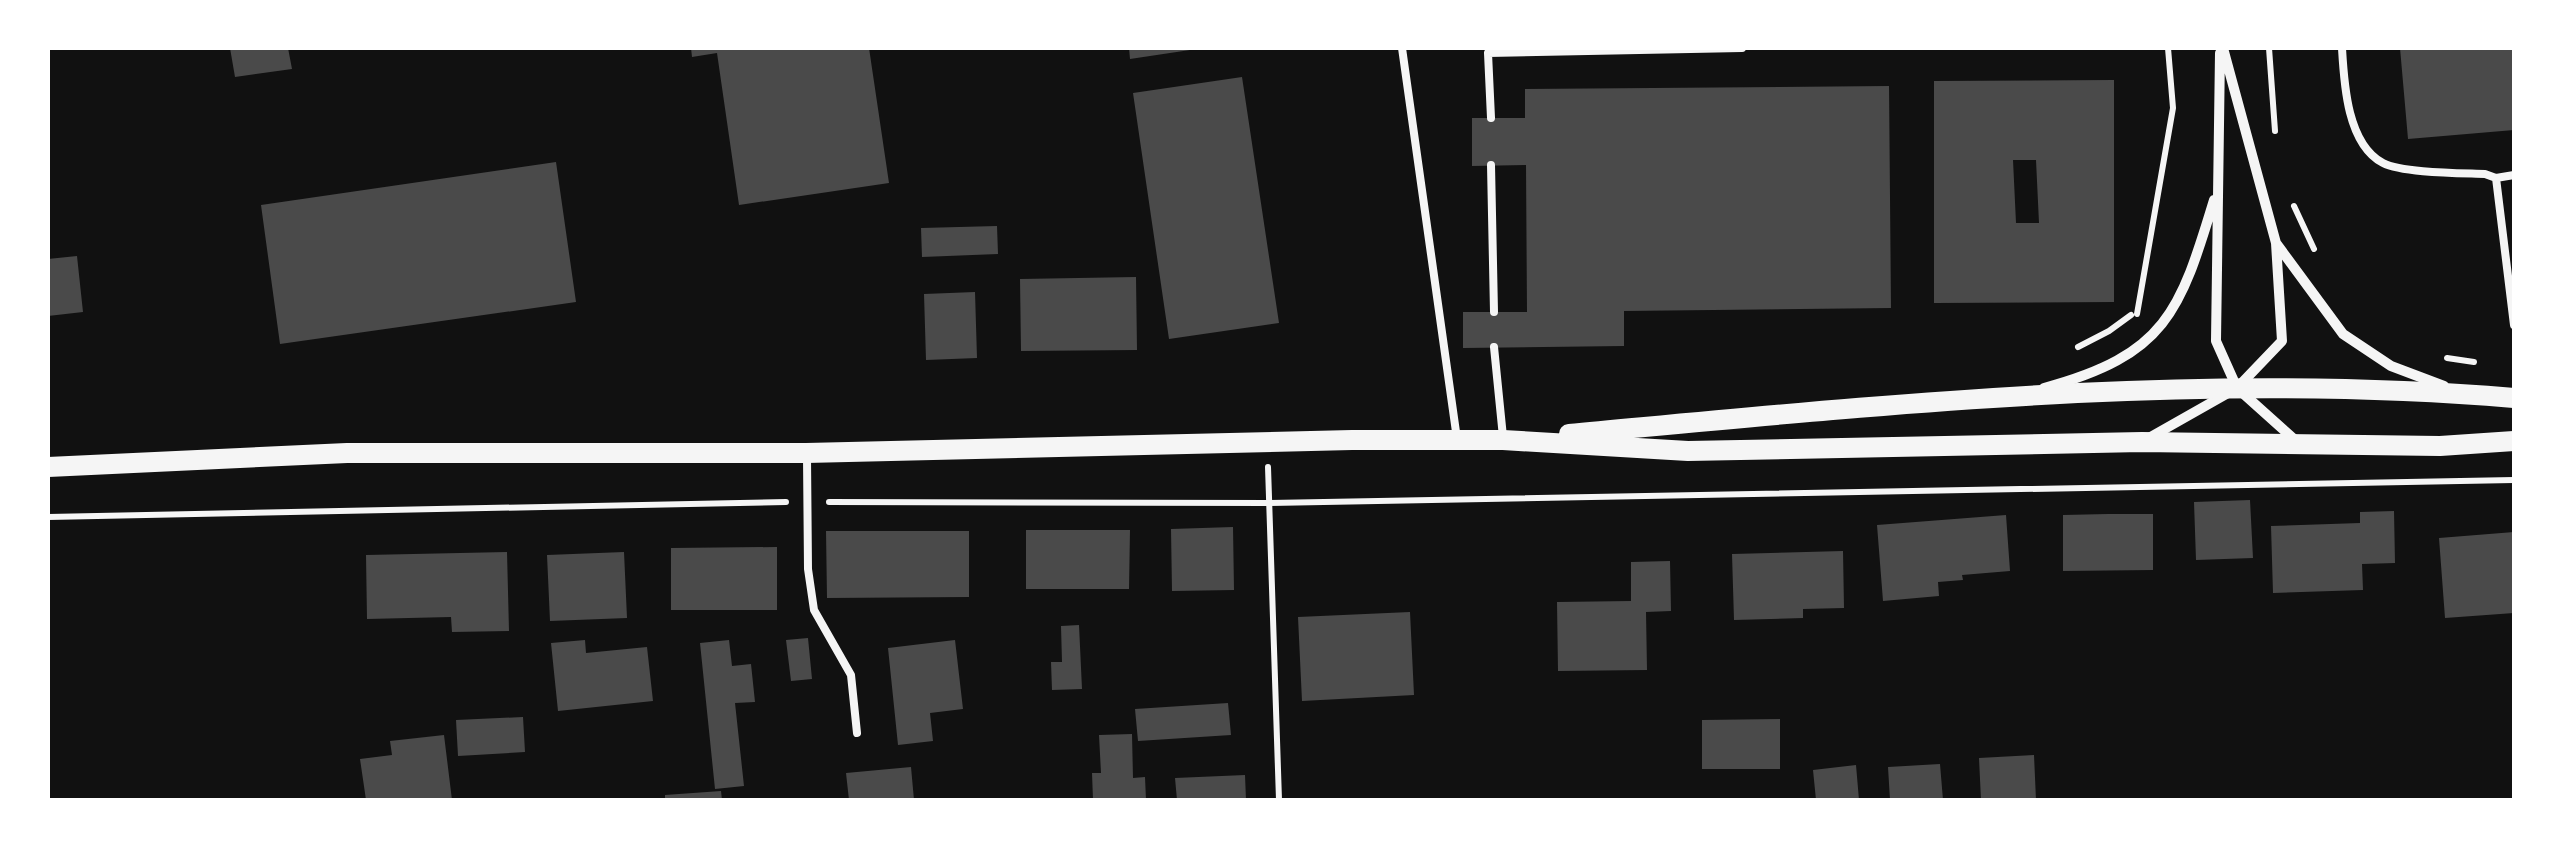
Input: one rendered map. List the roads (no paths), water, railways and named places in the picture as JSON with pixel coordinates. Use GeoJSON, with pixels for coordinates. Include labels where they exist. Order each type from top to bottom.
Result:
{"type":"FeatureCollection","features":[{"type":"Feature","properties":{"kind":"main road"},"geometry":{"type":"LineString","coordinates":[[1503,440],[2021,394],[2156,387],[2514,398]]}},
{"type":"Feature","properties":{"kind":"main road"},"geometry":{"type":"LineString","coordinates":[[48,467],[347,454],[806,453],[1266,442],[1503,440],[1688,451],[2142,442],[2440,446],[2514,441]]}},
{"type":"Feature","properties":{"kind":"street"},"geometry":{"type":"LineString","coordinates":[[2222,48],[2216,341],[2237,388],[2300,444]]}},
{"type":"Feature","properties":{"kind":"street"},"geometry":{"type":"LineString","coordinates":[[2142,442],[2237,388],[2282,341],[2276,243],[2222,48]]}},
{"type":"Feature","properties":{"kind":"street"},"geometry":{"type":"LineString","coordinates":[[2021,394],[2086,376],[2144,344],[2162,327],[2189,280],[2219,184]]}},
{"type":"Feature","properties":{"kind":"street"},"geometry":{"type":"LineString","coordinates":[[2276,243],[2343,334],[2391,366],[2464,394]]}},
{"type":"Feature","properties":{"kind":"lane"},"geometry":{"type":"LineString","coordinates":[[1402,48],[1457,440]]}},
{"type":"Feature","properties":{"kind":"lane"},"geometry":{"type":"LineString","coordinates":[[1491,118],[1488,53],[1742,48]]}},
{"type":"Feature","properties":{"kind":"lane"},"geometry":{"type":"LineString","coordinates":[[2342,48],[2344,79],[2356,129],[2370,155],[2387,165],[2496,178],[2514,175]]}},
{"type":"Feature","properties":{"kind":"lane"},"geometry":{"type":"LineString","coordinates":[[1490,165],[1494,312]]}},
{"type":"Feature","properties":{"kind":"lane"},"geometry":{"type":"LineString","coordinates":[[2496,178],[2514,325]]}},
{"type":"Feature","properties":{"kind":"lane"},"geometry":{"type":"LineString","coordinates":[[1494,347],[1503,440]]}},
{"type":"Feature","properties":{"kind":"lane"},"geometry":{"type":"LineString","coordinates":[[806,453],[808,569],[814,610],[851,675],[857,733]]}}]}
